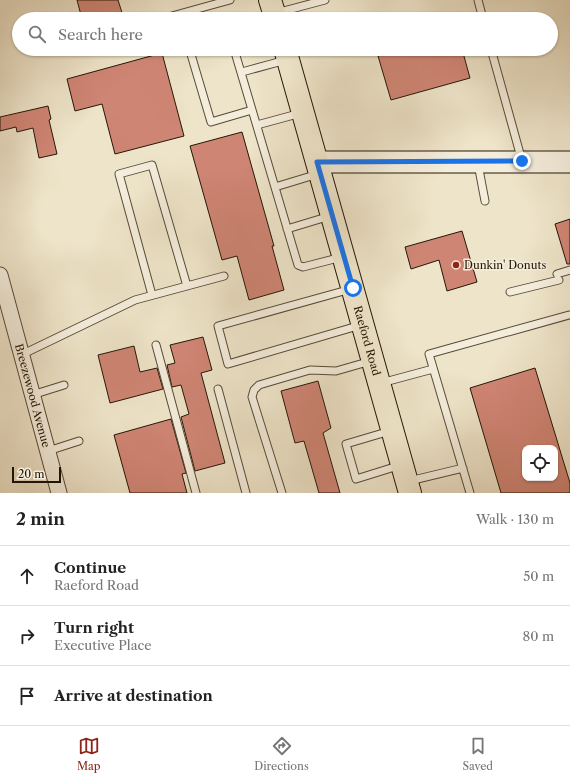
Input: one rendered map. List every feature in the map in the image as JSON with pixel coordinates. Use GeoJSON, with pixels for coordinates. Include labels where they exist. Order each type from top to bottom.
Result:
{"type":"FeatureCollection","features":[{"type":"Feature","properties":{"kind":"main road","name":"Raeford Road"},"geometry":{"type":"LineString","coordinates":[[287,56],[364,325],[406,480]]}},
{"type":"Feature","properties":{"kind":"street"},"geometry":{"type":"LineString","coordinates":[[318,168],[478,162],[570,162]]}},
{"type":"Feature","properties":{"kind":"street","name":"Breezewood Avenue"},"geometry":{"type":"LineString","coordinates":[[0,276],[59,493]]}},
{"type":"Feature","properties":{"kind":"lane"},"geometry":{"type":"LineString","coordinates":[[182,12],[211,2],[230,0]]}},
{"type":"Feature","properties":{"kind":"lane"},"geometry":{"type":"LineString","coordinates":[[274,11],[325,0]]}},
{"type":"Feature","properties":{"kind":"lane"},"geometry":{"type":"LineString","coordinates":[[478,0],[481,12]]}},
{"type":"Feature","properties":{"kind":"lane"},"geometry":{"type":"LineString","coordinates":[[191,56],[211,122],[252,110]]}},
{"type":"Feature","properties":{"kind":"lane"},"geometry":{"type":"LineString","coordinates":[[236,56],[298,265],[303,267],[344,257]]}},
{"type":"Feature","properties":{"kind":"lane"},"geometry":{"type":"LineString","coordinates":[[242,72],[281,56]]}},
{"type":"Feature","properties":{"kind":"lane"},"geometry":{"type":"LineString","coordinates":[[493,56],[522,161]]}},
{"type":"Feature","properties":{"kind":"lane"},"geometry":{"type":"LineString","coordinates":[[257,125],[303,112]]}},
{"type":"Feature","properties":{"kind":"lane"},"geometry":{"type":"LineString","coordinates":[[478,162],[485,201]]}},
{"type":"Feature","properties":{"kind":"lane"},"geometry":{"type":"LineString","coordinates":[[152,295],[119,174],[152,165],[187,286]]}},
{"type":"Feature","properties":{"kind":"lane"},"geometry":{"type":"LineString","coordinates":[[275,187],[318,168]]}},
{"type":"Feature","properties":{"kind":"lane"},"geometry":{"type":"LineString","coordinates":[[288,229],[332,216]]}},
{"type":"Feature","properties":{"kind":"lane"},"geometry":{"type":"LineString","coordinates":[[510,292],[558,277],[570,270]]}},
{"type":"Feature","properties":{"kind":"lane"},"geometry":{"type":"LineString","coordinates":[[21,355],[135,300],[224,276]]}},
{"type":"Feature","properties":{"kind":"lane"},"geometry":{"type":"LineString","coordinates":[[353,288],[218,326],[228,364],[364,325]]}},
{"type":"Feature","properties":{"kind":"lane"},"geometry":{"type":"LineString","coordinates":[[470,493],[429,354],[568,315]]}},
{"type":"Feature","properties":{"kind":"lane"},"geometry":{"type":"LineString","coordinates":[[156,345],[196,493]]}},
{"type":"Feature","properties":{"kind":"lane"},"geometry":{"type":"LineString","coordinates":[[282,493],[252,397],[259,385],[310,370],[336,371],[373,361]]}},
{"type":"Feature","properties":{"kind":"lane"},"geometry":{"type":"LineString","coordinates":[[380,383],[433,369]]}},
{"type":"Feature","properties":{"kind":"lane"},"geometry":{"type":"LineString","coordinates":[[32,395],[64,385]]}},
{"type":"Feature","properties":{"kind":"lane"},"geometry":{"type":"LineString","coordinates":[[218,389],[246,493]]}},
{"type":"Feature","properties":{"kind":"lane"},"geometry":{"type":"LineString","coordinates":[[393,430],[346,444],[356,479],[406,480],[463,468]]}},
{"type":"Feature","properties":{"kind":"lane"},"geometry":{"type":"LineString","coordinates":[[48,451],[79,441]]}},
{"type":"Feature","properties":{"kind":"building"},"geometry":{"type":"Polygon","coordinates":[[[77,0],[118,0],[122,12],[80,12],[77,0]]]}},
{"type":"Feature","properties":{"kind":"building"},"geometry":{"type":"Polygon","coordinates":[[[151,56],[163,56],[184,136],[115,154],[102,104],[75,111],[67,79],[151,56]]]}},
{"type":"Feature","properties":{"kind":"building"},"geometry":{"type":"Polygon","coordinates":[[[378,56],[464,56],[470,78],[391,100],[378,56]]]}},
{"type":"Feature","properties":{"kind":"building"},"geometry":{"type":"Polygon","coordinates":[[[48,106],[51,119],[49,120],[57,154],[39,158],[33,128],[17,132],[16,127],[0,131],[0,117],[48,106]]]}},
{"type":"Feature","properties":{"kind":"building"},"geometry":{"type":"Polygon","coordinates":[[[242,132],[274,246],[272,246],[284,290],[249,300],[237,256],[222,260],[190,146],[242,132]]]}},
{"type":"Feature","properties":{"kind":"building"},"geometry":{"type":"Polygon","coordinates":[[[570,219],[570,264],[567,264],[555,224],[570,219]]]}},
{"type":"Feature","properties":{"kind":"building","name":"Dunkin' Donuts"},"geometry":{"type":"Polygon","coordinates":[[[462,231],[477,282],[447,291],[439,260],[411,269],[405,247],[462,231]]]}},
{"type":"Feature","properties":{"kind":"building"},"geometry":{"type":"Polygon","coordinates":[[[203,337],[212,370],[201,373],[225,463],[195,471],[181,417],[189,414],[181,385],[172,387],[167,365],[175,363],[170,345],[203,337]]]}},
{"type":"Feature","properties":{"kind":"building"},"geometry":{"type":"Polygon","coordinates":[[[134,346],[140,372],[157,368],[163,389],[110,403],[98,355],[134,346]]]}},
{"type":"Feature","properties":{"kind":"building"},"geometry":{"type":"Polygon","coordinates":[[[535,368],[570,483],[570,493],[501,493],[470,388],[535,368]]]}},
{"type":"Feature","properties":{"kind":"building"},"geometry":{"type":"Polygon","coordinates":[[[318,381],[331,428],[323,433],[340,493],[319,493],[304,441],[295,443],[281,391],[318,381]]]}},
{"type":"Feature","properties":{"kind":"building"},"geometry":{"type":"Polygon","coordinates":[[[171,419],[186,473],[182,474],[187,493],[130,493],[114,435],[171,419]]]}},
{"type":"Feature","properties":{"kind":"place","name":"Dunkin' Donuts"},"geometry":{"type":"Point","coordinates":[456,265]}},
{"type":"Feature","properties":{"kind":"route"},"geometry":{"type":"LineString","coordinates":[[353,288],[317,162],[522,161]]}}]}
